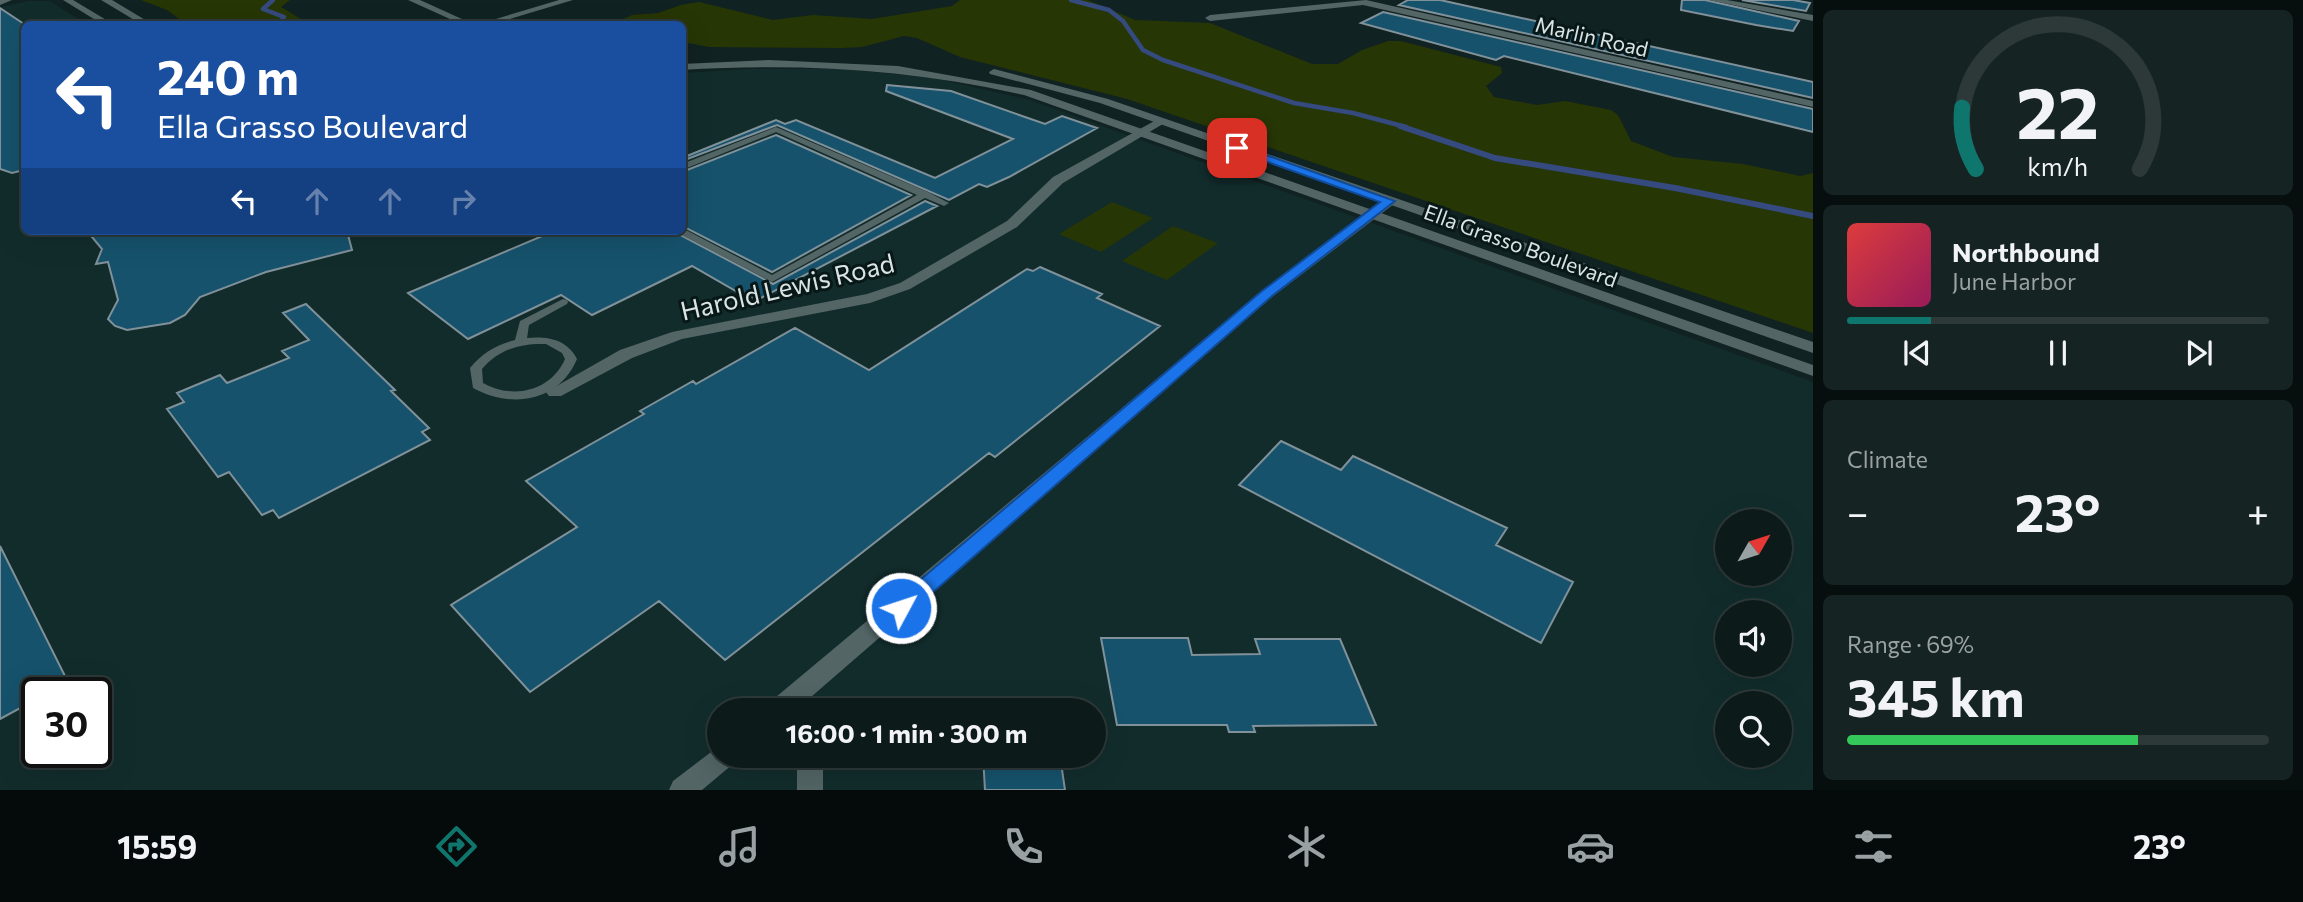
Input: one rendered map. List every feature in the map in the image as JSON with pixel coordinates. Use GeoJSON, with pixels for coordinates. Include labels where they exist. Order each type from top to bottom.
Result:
{"type":"FeatureCollection","features":[{"type":"Feature","properties":{"kind":"main road"},"geometry":{"type":"LineString","coordinates":[[0,2],[8,0]]}},
{"type":"Feature","properties":{"kind":"main road"},"geometry":{"type":"LineString","coordinates":[[67,0],[103,21]]}},
{"type":"Feature","properties":{"kind":"main road"},"geometry":{"type":"LineString","coordinates":[[104,0],[142,21]]}},
{"type":"Feature","properties":{"kind":"main road"},"geometry":{"type":"LineString","coordinates":[[412,0],[461,21]]}},
{"type":"Feature","properties":{"kind":"main road"},"geometry":{"type":"LineString","coordinates":[[495,21],[569,0]]}},
{"type":"Feature","properties":{"kind":"main road"},"geometry":{"type":"LineString","coordinates":[[1712,0],[1813,18]]}},
{"type":"Feature","properties":{"kind":"main road","name":"Marlin Road"},"geometry":{"type":"LineString","coordinates":[[1210,18],[1363,1],[1813,104]]}},
{"type":"Feature","properties":{"kind":"main road","name":"Ella Grasso Boulevard"},"geometry":{"type":"LineString","coordinates":[[686,56],[823,53],[943,63],[1058,87],[1813,348]]}},
{"type":"Feature","properties":{"kind":"main road","name":"Ella Grasso Boulevard"},"geometry":{"type":"LineString","coordinates":[[686,66],[800,63],[918,71],[1027,92],[1144,131],[1813,371]]}},
{"type":"Feature","properties":{"kind":"main road","name":"Harold Lewis Road"},"geometry":{"type":"LineString","coordinates":[[552,389],[606,363],[670,338],[870,298],[905,286],[1012,224],[1058,180],[1162,121]]}},
{"type":"Feature","properties":{"kind":"main road"},"geometry":{"type":"LineString","coordinates":[[799,698],[1267,293],[1389,201]]}},
{"type":"Feature","properties":{"kind":"main road"},"geometry":{"type":"LineString","coordinates":[[682,790],[709,768]]}},
{"type":"Feature","properties":{"kind":"main road"},"geometry":{"type":"LineString","coordinates":[[810,768],[810,790]]}},
{"type":"Feature","properties":{"kind":"lane"},"geometry":{"type":"LineString","coordinates":[[686,165],[776,129],[944,203]]}},
{"type":"Feature","properties":{"kind":"lane"},"geometry":{"type":"LineString","coordinates":[[686,234],[772,279],[925,194]]}},
{"type":"Feature","properties":{"kind":"lane"},"geometry":{"type":"LineString","coordinates":[[520,342],[524,323],[563,302]]}},
{"type":"Feature","properties":{"kind":"lane"},"geometry":{"type":"LineString","coordinates":[[548,341],[567,351],[571,359],[569,368],[552,389],[498,396],[477,385],[476,368],[483,359],[499,348],[520,342],[548,341]]}},
{"type":"Feature","properties":{"kind":"shaded area"},"geometry":{"type":"Polygon","coordinates":[[[29,1],[50,1],[81,21],[21,21],[21,235],[686,235],[686,73],[748,69],[843,69],[934,78],[1030,100],[1813,382],[1813,790],[0,790],[0,7],[29,1]]]}},
{"type":"Feature","properties":{"kind":"green space"},"geometry":{"type":"Polygon","coordinates":[[[141,0],[290,0],[281,7],[301,19],[182,21],[167,10],[141,0]]]}},
{"type":"Feature","properties":{"kind":"green space"},"geometry":{"type":"Polygon","coordinates":[[[960,0],[1088,0],[1135,20],[1210,23],[1312,64],[1338,64],[1362,50],[1388,41],[1401,41],[1501,67],[1502,73],[1486,86],[1494,97],[1537,105],[1565,101],[1611,110],[1618,115],[1631,141],[1673,157],[1743,164],[1800,176],[1813,173],[1813,333],[1127,99],[960,57],[917,38],[904,36],[862,47],[842,48],[709,47],[686,43],[686,21],[619,21],[632,15],[658,13],[699,2],[773,20],[813,15],[872,19],[952,6],[960,0]]]}},
{"type":"Feature","properties":{"kind":"green space"},"geometry":{"type":"Polygon","coordinates":[[[1112,202],[1153,218],[1101,252],[1059,234],[1112,202]]]}},
{"type":"Feature","properties":{"kind":"green space"},"geometry":{"type":"Polygon","coordinates":[[[1173,226],[1218,243],[1167,280],[1122,261],[1173,226]]]}},
{"type":"Feature","properties":{"kind":"building"},"geometry":{"type":"Polygon","coordinates":[[[1408,0],[1440,0],[1813,82],[1813,98],[1399,5],[1408,0]]]}},
{"type":"Feature","properties":{"kind":"building"},"geometry":{"type":"Polygon","coordinates":[[[1682,0],[1705,0],[1799,21],[1793,31],[1756,25],[1681,10],[1682,0]]]}},
{"type":"Feature","properties":{"kind":"building"},"geometry":{"type":"Polygon","coordinates":[[[1742,0],[1793,0],[1810,3],[1806,11],[1742,0]]]}},
{"type":"Feature","properties":{"kind":"building"},"geometry":{"type":"Polygon","coordinates":[[[0,8],[21,22],[21,171],[12,173],[0,169],[0,8]]]}},
{"type":"Feature","properties":{"kind":"building"},"geometry":{"type":"Polygon","coordinates":[[[1383,12],[1813,109],[1813,132],[1504,56],[1496,60],[1361,23],[1383,12]]]}},
{"type":"Feature","properties":{"kind":"building"},"geometry":{"type":"Polygon","coordinates":[[[887,85],[951,91],[1045,124],[1062,116],[1097,128],[1009,177],[987,187],[979,184],[949,200],[777,125],[686,159],[686,156],[776,120],[785,124],[796,120],[935,178],[1013,139],[886,91],[887,85]]]}},
{"type":"Feature","properties":{"kind":"building"},"geometry":{"type":"Polygon","coordinates":[[[776,135],[911,195],[772,272],[686,228],[686,170],[776,135]]]}},
{"type":"Feature","properties":{"kind":"building"},"geometry":{"type":"Polygon","coordinates":[[[925,201],[937,206],[759,299],[741,294],[692,266],[592,315],[561,295],[468,339],[408,293],[545,235],[681,235],[773,284],[925,201]]]}},
{"type":"Feature","properties":{"kind":"building"},"geometry":{"type":"Polygon","coordinates":[[[90,235],[348,235],[352,250],[266,272],[200,297],[185,315],[170,323],[127,330],[115,326],[108,319],[118,300],[108,262],[96,264],[102,249],[90,235]]]}},
{"type":"Feature","properties":{"kind":"building"},"geometry":{"type":"Polygon","coordinates":[[[1040,267],[1102,294],[1097,298],[1160,326],[995,457],[989,453],[725,660],[659,601],[530,692],[451,605],[577,527],[526,481],[644,414],[640,411],[693,381],[696,384],[795,328],[869,370],[1027,269],[1033,271],[1040,267]]]}},
{"type":"Feature","properties":{"kind":"building"},"geometry":{"type":"Polygon","coordinates":[[[306,304],[395,390],[391,391],[429,428],[422,432],[430,440],[279,518],[273,510],[262,515],[229,472],[218,477],[167,409],[184,402],[177,393],[220,375],[227,383],[289,358],[282,351],[309,340],[283,313],[306,304]]]}},
{"type":"Feature","properties":{"kind":"building"},"geometry":{"type":"Polygon","coordinates":[[[1281,441],[1341,470],[1353,456],[1507,528],[1496,545],[1573,582],[1541,643],[1239,485],[1281,441]]]}},
{"type":"Feature","properties":{"kind":"building"},"geometry":{"type":"Polygon","coordinates":[[[0,546],[66,677],[21,677],[21,708],[0,719],[0,546]]]}},
{"type":"Feature","properties":{"kind":"building"},"geometry":{"type":"Polygon","coordinates":[[[1101,638],[1188,638],[1192,655],[1260,654],[1255,639],[1340,639],[1376,725],[1253,726],[1255,732],[1229,732],[1227,725],[1117,725],[1101,638]]]}},
{"type":"Feature","properties":{"kind":"building"},"geometry":{"type":"Polygon","coordinates":[[[984,768],[1062,768],[1065,790],[985,790],[984,768]]]}},
{"type":"Feature","properties":{"kind":"waterway"},"geometry":{"type":"LineString","coordinates":[[273,0],[263,9],[284,17],[281,21]]}},
{"type":"Feature","properties":{"kind":"waterway"},"geometry":{"type":"LineString","coordinates":[[1071,0],[1109,10],[1123,21],[1143,50],[1163,60],[1294,103],[1353,113],[1406,127]]}},
{"type":"Feature","properties":{"kind":"waterway"},"geometry":{"type":"LineString","coordinates":[[1400,126],[1495,158],[1675,188],[1813,216]]}},
{"type":"Feature","properties":{"kind":"route"},"geometry":{"type":"LineString","coordinates":[[901,608],[1267,293],[1389,201],[1237,148]]}}]}
